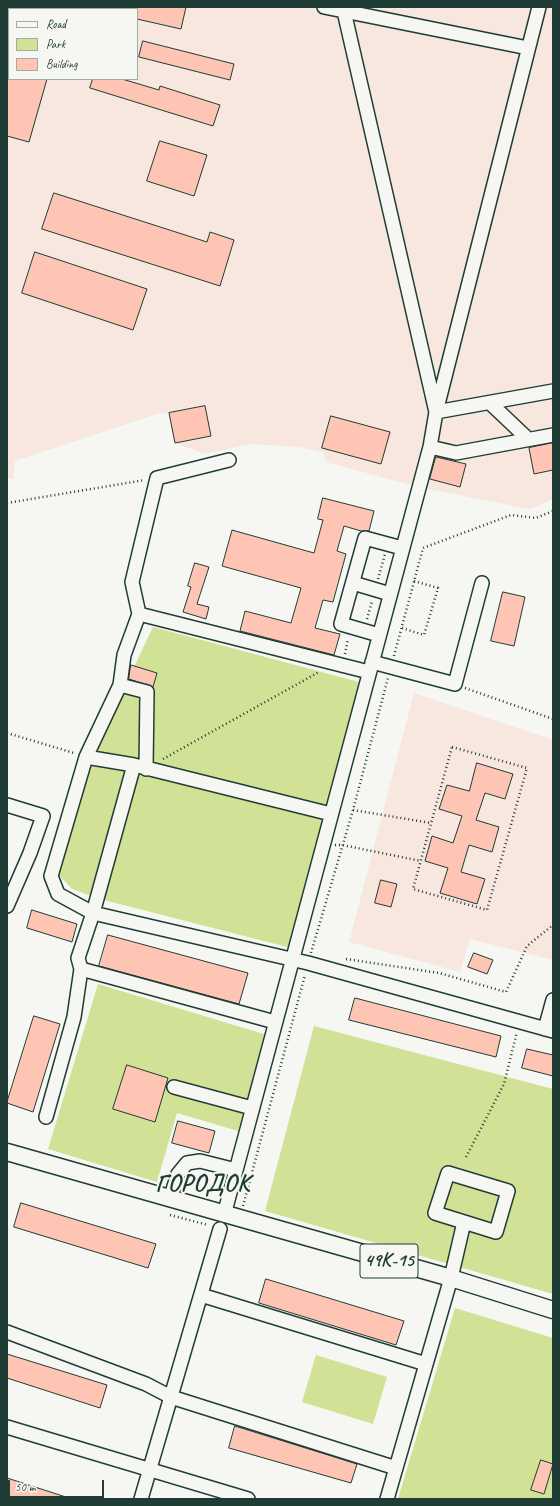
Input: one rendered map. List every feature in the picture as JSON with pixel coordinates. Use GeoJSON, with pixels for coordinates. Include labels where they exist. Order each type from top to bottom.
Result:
{"type":"FeatureCollection","features":[{"type":"Feature","properties":{"kind":"main road","name":"49К-15"},"geometry":{"type":"LineString","coordinates":[[7,1152],[169,1207],[222,1222],[450,1278],[553,1310]]}},
{"type":"Feature","properties":{"kind":"street"},"geometry":{"type":"LineString","coordinates":[[324,7],[344,9],[528,48]]}},
{"type":"Feature","properties":{"kind":"street"},"geometry":{"type":"LineString","coordinates":[[141,1499],[222,1222],[418,487],[430,447],[436,412],[539,7]]}},
{"type":"Feature","properties":{"kind":"street"},"geometry":{"type":"LineString","coordinates":[[344,9],[436,412]]}},
{"type":"Feature","properties":{"kind":"street"},"geometry":{"type":"LineString","coordinates":[[436,412],[553,391]]}},
{"type":"Feature","properties":{"kind":"street"},"geometry":{"type":"LineString","coordinates":[[490,403],[528,439]]}},
{"type":"Feature","properties":{"kind":"street"},"geometry":{"type":"LineString","coordinates":[[430,447],[456,453],[553,435]]}},
{"type":"Feature","properties":{"kind":"street"},"geometry":{"type":"LineString","coordinates":[[230,460],[157,478],[132,582],[139,614],[124,655],[120,685],[86,757],[51,876],[58,894],[93,913],[308,963],[549,1030],[553,1000]]}},
{"type":"Feature","properties":{"kind":"street"},"geometry":{"type":"LineString","coordinates":[[379,635],[341,624],[365,538],[402,548]]}},
{"type":"Feature","properties":{"kind":"street"},"geometry":{"type":"LineString","coordinates":[[352,583],[390,594]]}},
{"type":"Feature","properties":{"kind":"street"},"geometry":{"type":"LineString","coordinates":[[139,614],[334,664],[391,667],[455,684],[482,583]]}},
{"type":"Feature","properties":{"kind":"street"},"geometry":{"type":"LineString","coordinates":[[46,1117],[74,1017],[81,969],[78,958],[140,767],[147,692],[120,685]]}},
{"type":"Feature","properties":{"kind":"street"},"geometry":{"type":"LineString","coordinates":[[86,757],[140,767],[331,814]]}},
{"type":"Feature","properties":{"kind":"street"},"geometry":{"type":"LineString","coordinates":[[7,805],[43,816],[30,852],[7,906]]}},
{"type":"Feature","properties":{"kind":"street"},"geometry":{"type":"LineString","coordinates":[[81,969],[275,1022]]}},
{"type":"Feature","properties":{"kind":"street"},"geometry":{"type":"LineString","coordinates":[[174,1087],[252,1108]]}},
{"type":"Feature","properties":{"kind":"street"},"geometry":{"type":"LineString","coordinates":[[169,1207],[178,1174],[187,1163],[200,1161],[236,1170]]}},
{"type":"Feature","properties":{"kind":"street"},"geometry":{"type":"LineString","coordinates":[[448,1173],[508,1191],[496,1232],[464,1222],[435,1214],[448,1173]]}},
{"type":"Feature","properties":{"kind":"street"},"geometry":{"type":"LineString","coordinates":[[387,1499],[450,1278],[464,1222]]}},
{"type":"Feature","properties":{"kind":"street"},"geometry":{"type":"LineString","coordinates":[[200,1295],[426,1364]]}},
{"type":"Feature","properties":{"kind":"street"},"geometry":{"type":"LineString","coordinates":[[7,1332],[146,1384],[171,1397],[396,1468]]}},
{"type":"Feature","properties":{"kind":"street"},"geometry":{"type":"LineString","coordinates":[[7,1427],[150,1468],[248,1499]]}},
{"type":"Feature","properties":{"kind":"path"},"geometry":{"type":"LineString","coordinates":[[7,503],[157,478]]}},
{"type":"Feature","properties":{"kind":"path"},"geometry":{"type":"LineString","coordinates":[[244,1203],[308,963],[353,810],[423,548],[511,515],[536,518],[553,511]]}},
{"type":"Feature","properties":{"kind":"path"},"geometry":{"type":"LineString","coordinates":[[402,628],[424,635],[438,588],[414,581]]}},
{"type":"Feature","properties":{"kind":"path"},"geometry":{"type":"LineString","coordinates":[[140,767],[345,657],[350,627]]}},
{"type":"Feature","properties":{"kind":"path"},"geometry":{"type":"LineString","coordinates":[[455,684],[553,719]]}},
{"type":"Feature","properties":{"kind":"path"},"geometry":{"type":"LineString","coordinates":[[7,733],[86,757]]}},
{"type":"Feature","properties":{"kind":"path"},"geometry":{"type":"LineString","coordinates":[[452,747],[527,768],[488,910],[413,889],[421,861],[452,747]]}},
{"type":"Feature","properties":{"kind":"path"},"geometry":{"type":"LineString","coordinates":[[353,810],[431,823]]}},
{"type":"Feature","properties":{"kind":"path"},"geometry":{"type":"LineString","coordinates":[[322,846],[342,845],[421,861]]}},
{"type":"Feature","properties":{"kind":"path"},"geometry":{"type":"LineString","coordinates":[[340,958],[439,973],[506,992],[527,946],[553,925]]}},
{"type":"Feature","properties":{"kind":"path"},"geometry":{"type":"LineString","coordinates":[[466,1157],[504,1084],[520,1022]]}},
{"type":"Feature","properties":{"kind":"path"},"geometry":{"type":"LineString","coordinates":[[169,1207],[222,1222]]}},
{"type":"Feature","properties":{"kind":"shaded area"},"geometry":{"type":"Polygon","coordinates":[[[7,7],[553,7],[553,499],[530,509],[418,487],[326,462],[323,452],[300,447],[249,444],[205,454],[175,443],[169,413],[157,414],[15,461],[13,479],[7,478],[7,7]]]}},
{"type":"Feature","properties":{"kind":"shaded area"},"geometry":{"type":"Polygon","coordinates":[[[414,693],[553,740],[553,960],[470,939],[460,972],[349,942],[414,693]]]}},
{"type":"Feature","properties":{"kind":"green space"},"geometry":{"type":"Polygon","coordinates":[[[153,627],[359,682],[291,948],[100,899],[72,889],[56,872],[93,753],[153,627]]]}},
{"type":"Feature","properties":{"kind":"green space"},"geometry":{"type":"Polygon","coordinates":[[[98,984],[267,1035],[238,1131],[177,1113],[157,1182],[48,1149],[98,984]]]}},
{"type":"Feature","properties":{"kind":"green space"},"geometry":{"type":"Polygon","coordinates":[[[314,1026],[553,1089],[553,1294],[265,1211],[314,1026]]]}},
{"type":"Feature","properties":{"kind":"green space"},"geometry":{"type":"Polygon","coordinates":[[[455,1308],[553,1338],[553,1499],[398,1499],[455,1308]]]}},
{"type":"Feature","properties":{"kind":"green space"},"geometry":{"type":"Polygon","coordinates":[[[316,1355],[387,1377],[373,1424],[302,1402],[316,1355]]]}},
{"type":"Feature","properties":{"kind":"building"},"geometry":{"type":"Polygon","coordinates":[[[186,7],[181,29],[138,19],[137,8],[186,7]]]}},
{"type":"Feature","properties":{"kind":"building"},"geometry":{"type":"Polygon","coordinates":[[[143,41],[234,64],[230,80],[139,57],[143,41]]]}},
{"type":"Feature","properties":{"kind":"building"},"geometry":{"type":"Polygon","coordinates":[[[7,79],[47,80],[29,142],[7,136],[7,79]]]}},
{"type":"Feature","properties":{"kind":"building"},"geometry":{"type":"Polygon","coordinates":[[[93,80],[125,80],[159,90],[160,86],[220,105],[213,126],[90,88],[93,80]]]}},
{"type":"Feature","properties":{"kind":"building"},"geometry":{"type":"Polygon","coordinates":[[[160,141],[207,155],[194,196],[147,181],[160,141]]]}},
{"type":"Feature","properties":{"kind":"building"},"geometry":{"type":"Polygon","coordinates":[[[54,193],[207,242],[210,232],[234,240],[220,286],[42,229],[54,193]]]}},
{"type":"Feature","properties":{"kind":"building"},"geometry":{"type":"Polygon","coordinates":[[[35,252],[147,289],[133,330],[22,293],[35,252]]]}},
{"type":"Feature","properties":{"kind":"building"},"geometry":{"type":"Polygon","coordinates":[[[205,406],[211,436],[175,443],[169,413],[205,406]]]}},
{"type":"Feature","properties":{"kind":"building"},"geometry":{"type":"Polygon","coordinates":[[[331,416],[390,432],[381,464],[322,448],[331,416]]]}},
{"type":"Feature","properties":{"kind":"building"},"geometry":{"type":"Polygon","coordinates":[[[553,443],[553,470],[534,474],[529,448],[553,443]]]}},
{"type":"Feature","properties":{"kind":"building"},"geometry":{"type":"Polygon","coordinates":[[[436,457],[466,464],[460,487],[430,479],[436,457]]]}},
{"type":"Feature","properties":{"kind":"building"},"geometry":{"type":"Polygon","coordinates":[[[323,498],[374,511],[369,531],[361,531],[344,526],[337,551],[346,554],[333,602],[323,600],[315,628],[340,634],[334,655],[240,631],[245,611],[291,623],[301,588],[222,566],[232,530],[314,553],[323,520],[318,519],[323,498]]]}},
{"type":"Feature","properties":{"kind":"building"},"geometry":{"type":"Polygon","coordinates":[[[195,563],[209,567],[197,604],[209,607],[206,619],[183,612],[191,587],[188,586],[195,563]]]}},
{"type":"Feature","properties":{"kind":"building"},"geometry":{"type":"Polygon","coordinates":[[[503,592],[525,597],[514,646],[491,641],[503,592]]]}},
{"type":"Feature","properties":{"kind":"building"},"geometry":{"type":"Polygon","coordinates":[[[131,665],[157,673],[153,687],[129,679],[131,665]]]}},
{"type":"Feature","properties":{"kind":"building"},"geometry":{"type":"Polygon","coordinates":[[[477,763],[513,774],[505,799],[485,793],[476,820],[499,827],[492,852],[469,845],[461,872],[485,879],[477,904],[440,893],[448,868],[425,861],[432,836],[453,843],[462,816],[439,809],[447,785],[469,791],[477,763]]]}},
{"type":"Feature","properties":{"kind":"building"},"geometry":{"type":"Polygon","coordinates":[[[381,880],[397,884],[391,907],[375,903],[381,880]]]}},
{"type":"Feature","properties":{"kind":"building"},"geometry":{"type":"Polygon","coordinates":[[[32,910],[77,924],[72,942],[27,928],[32,910]]]}},
{"type":"Feature","properties":{"kind":"building"},"geometry":{"type":"Polygon","coordinates":[[[108,935],[248,973],[239,1004],[99,966],[108,935]]]}},
{"type":"Feature","properties":{"kind":"building"},"geometry":{"type":"Polygon","coordinates":[[[474,953],[493,960],[487,974],[468,967],[474,953]]]}},
{"type":"Feature","properties":{"kind":"building"},"geometry":{"type":"Polygon","coordinates":[[[355,998],[501,1036],[496,1057],[349,1020],[355,998]]]}},
{"type":"Feature","properties":{"kind":"building"},"geometry":{"type":"Polygon","coordinates":[[[34,1016],[60,1024],[33,1112],[7,1103],[34,1016]]]}},
{"type":"Feature","properties":{"kind":"building"},"geometry":{"type":"Polygon","coordinates":[[[527,1049],[553,1055],[553,1076],[522,1068],[527,1049]]]}},
{"type":"Feature","properties":{"kind":"building"},"geometry":{"type":"Polygon","coordinates":[[[127,1065],[168,1078],[155,1122],[113,1109],[127,1065]]]}},
{"type":"Feature","properties":{"kind":"building"},"geometry":{"type":"Polygon","coordinates":[[[178,1121],[215,1131],[209,1153],[172,1143],[178,1121]]]}},
{"type":"Feature","properties":{"kind":"building"},"geometry":{"type":"Polygon","coordinates":[[[21,1203],[156,1244],[148,1268],[14,1227],[21,1203]]]}},
{"type":"Feature","properties":{"kind":"building"},"geometry":{"type":"Polygon","coordinates":[[[266,1279],[404,1321],[396,1345],[259,1303],[266,1279]]]}},
{"type":"Feature","properties":{"kind":"building"},"geometry":{"type":"Polygon","coordinates":[[[7,1354],[107,1385],[100,1408],[7,1378],[7,1354]]]}},
{"type":"Feature","properties":{"kind":"building"},"geometry":{"type":"Polygon","coordinates":[[[235,1426],[357,1464],[351,1483],[229,1448],[235,1426]]]}},
{"type":"Feature","properties":{"kind":"building"},"geometry":{"type":"Polygon","coordinates":[[[541,1460],[553,1464],[544,1494],[531,1490],[541,1460]]]}},
{"type":"Feature","properties":{"kind":"building"},"geometry":{"type":"Polygon","coordinates":[[[7,1478],[66,1497],[66,1499],[7,1499],[7,1478]]]}},
{"type":"Feature","properties":{"kind":"district","name":"ГОРОДОК"},"geometry":{"type":"Point","coordinates":[203,1185]}}]}
